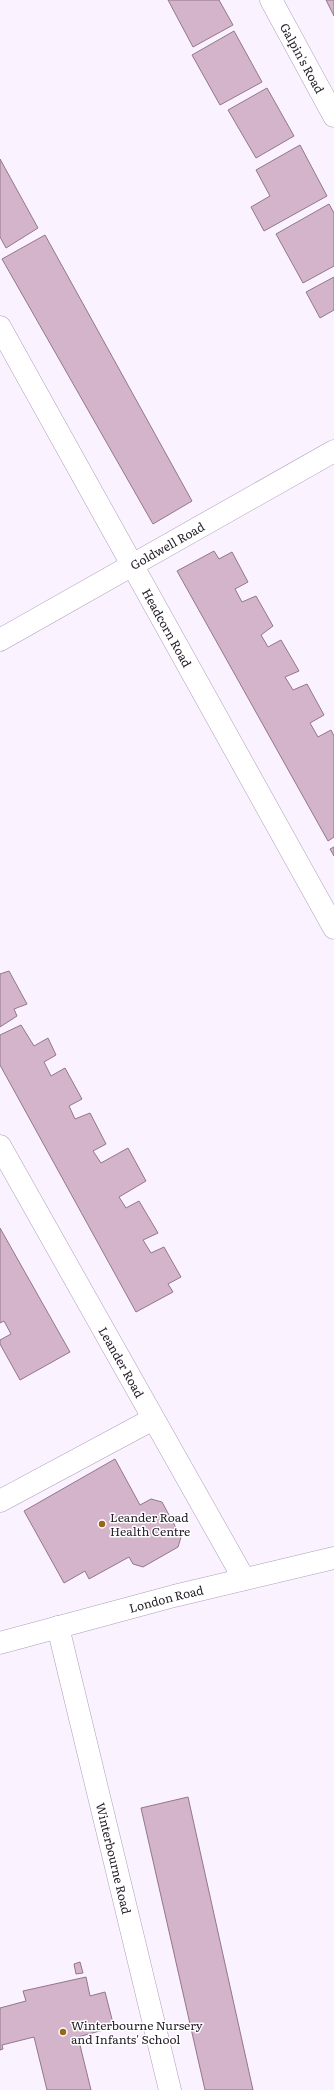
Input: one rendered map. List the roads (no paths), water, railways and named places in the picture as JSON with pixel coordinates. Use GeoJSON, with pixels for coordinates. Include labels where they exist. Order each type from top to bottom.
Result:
{"type":"FeatureCollection","features":[{"type":"Feature","properties":{"kind":"main road","name":"Galpin's Road"},"geometry":{"type":"LineString","coordinates":[[271,0],[334,116]]}},
{"type":"Feature","properties":{"kind":"main road","name":"Headcorn Road"},"geometry":{"type":"LineString","coordinates":[[0,327],[334,928]]}},
{"type":"Feature","properties":{"kind":"main road","name":"Goldwell Road"},"geometry":{"type":"LineString","coordinates":[[0,640],[334,451]]}},
{"type":"Feature","properties":{"kind":"main road","name":"Leander Road"},"geometry":{"type":"LineString","coordinates":[[0,1146],[152,1419],[244,1579]]}},
{"type":"Feature","properties":{"kind":"main road"},"geometry":{"type":"LineString","coordinates":[[0,1501],[152,1419]]}},
{"type":"Feature","properties":{"kind":"main road","name":"London Road"},"geometry":{"type":"LineString","coordinates":[[0,1643],[244,1579],[334,1558]]}},
{"type":"Feature","properties":{"kind":"main road","name":"Winterbourne Road"},"geometry":{"type":"LineString","coordinates":[[58,1627],[170,2090]]}},
{"type":"Feature","properties":{"kind":"place","name":"Leander Road Health Centre"},"geometry":{"type":"Point","coordinates":[102,1524]}},
{"type":"Feature","properties":{"kind":"place","name":"Winterbourne Nursery and Infants' School"},"geometry":{"type":"Point","coordinates":[63,2032]}}]}
